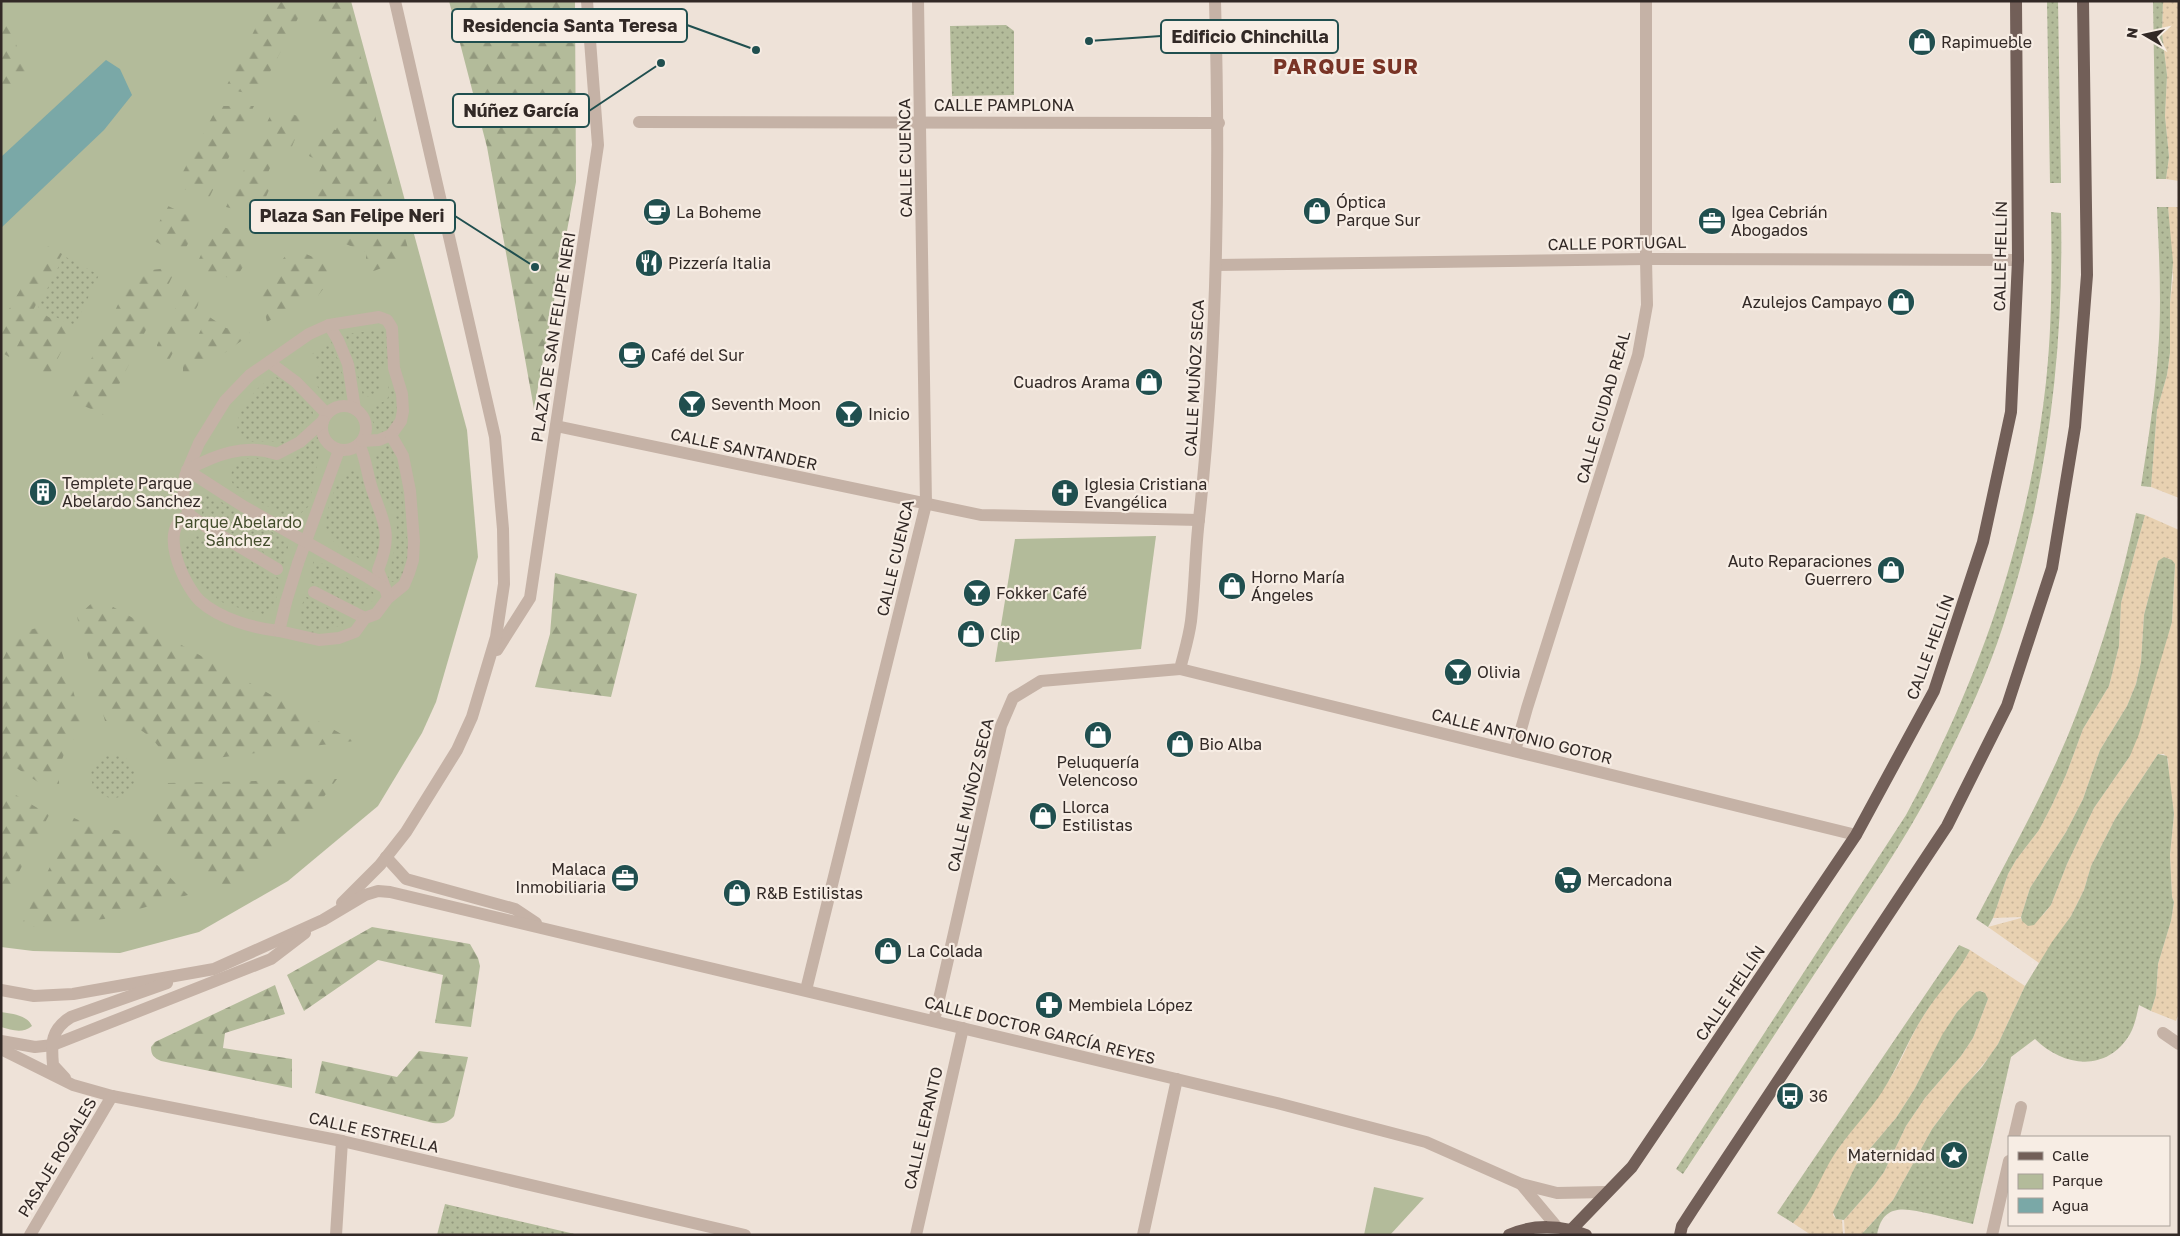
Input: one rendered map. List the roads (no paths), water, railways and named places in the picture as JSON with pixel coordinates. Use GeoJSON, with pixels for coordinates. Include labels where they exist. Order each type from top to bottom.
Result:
{"type":"FeatureCollection","features":[{"type":"Feature","properties":{"kind":"main road","name":"CALLE HELLÍN"},"geometry":{"type":"LineString","coordinates":[[1572,1229],[1632,1167],[1856,835],[1934,691],[1983,542],[2010,412],[2018,260],[2016,1]]}},
{"type":"Feature","properties":{"kind":"main road"},"geometry":{"type":"LineString","coordinates":[[1680,1235],[1682,1226],[1693,1209],[1947,826],[2007,706],[2052,568],[2076,427],[2087,275],[2083,1]]}},
{"type":"Feature","properties":{"kind":"main road"},"geometry":{"type":"LineString","coordinates":[[1509,1235],[1519,1230],[1557,1227],[1572,1229],[1586,1235]]}},
{"type":"Feature","properties":{"kind":"street"},"geometry":{"type":"LineString","coordinates":[[1,1041],[35,1047],[53,1045],[271,959],[322,920],[352,894],[386,857],[406,832],[457,750],[472,717],[496,637],[504,584],[503,529],[495,438],[395,1]]}},
{"type":"Feature","properties":{"kind":"street","name":"PLAZA DE SAN FELIPE NERI"},"geometry":{"type":"LineString","coordinates":[[488,665],[530,598],[598,145],[587,1]]}},
{"type":"Feature","properties":{"kind":"street","name":"CALLE CUENCA"},"geometry":{"type":"LineString","coordinates":[[806,990],[926,504],[918,1]]}},
{"type":"Feature","properties":{"kind":"street","name":"CALLE MUÑOZ SECA"},"geometry":{"type":"LineString","coordinates":[[934,1021],[1001,726],[1013,698],[1041,680],[1180,669],[1191,622],[1199,520],[1205,472],[1216,265],[1218,123],[1215,1]]}},
{"type":"Feature","properties":{"kind":"street","name":"CALLE CIUDAD REAL"},"geometry":{"type":"LineString","coordinates":[[1516,751],[1527,708],[1638,355],[1647,304],[1646,1]]}},
{"type":"Feature","properties":{"kind":"street","name":"CALLE PAMPLONA"},"geometry":{"type":"LineString","coordinates":[[639,122],[1218,123]]}},
{"type":"Feature","properties":{"kind":"street","name":"CALLE PORTUGAL"},"geometry":{"type":"LineString","coordinates":[[1216,265],[1646,259],[2018,260]]}},
{"type":"Feature","properties":{"kind":"street"},"geometry":{"type":"LineString","coordinates":[[277,569],[190,515],[183,499],[187,470],[199,443],[225,401],[250,375],[310,334],[329,325],[379,317],[387,320],[392,328],[394,368],[402,394],[401,421],[391,434],[379,440],[361,442],[348,450],[339,450],[324,438],[322,432],[325,418]]}},
{"type":"Feature","properties":{"kind":"street"},"geometry":{"type":"LineString","coordinates":[[329,325],[338,340],[348,364],[355,409]]}},
{"type":"Feature","properties":{"kind":"street"},"geometry":{"type":"LineString","coordinates":[[268,362],[296,382],[325,418]]}},
{"type":"Feature","properties":{"kind":"street"},"geometry":{"type":"LineString","coordinates":[[187,470],[212,456],[232,452],[265,450],[277,454],[300,442],[336,408],[345,406],[355,409],[362,415],[366,426],[361,442],[370,480],[387,534],[385,553],[378,570],[386,593]]}},
{"type":"Feature","properties":{"kind":"street","name":"CALLE SANTANDER"},"geometry":{"type":"LineString","coordinates":[[556,426],[981,515],[1199,520]]}},
{"type":"Feature","properties":{"kind":"street"},"geometry":{"type":"LineString","coordinates":[[190,515],[182,517],[176,524],[174,546],[178,564],[188,586],[201,601],[225,616],[262,629],[319,640],[339,638],[355,632],[365,618],[376,614],[386,593],[404,585],[413,560],[414,541],[410,491],[403,456],[391,434]]}},
{"type":"Feature","properties":{"kind":"street"},"geometry":{"type":"LineString","coordinates":[[279,631],[304,542],[339,450]]}},
{"type":"Feature","properties":{"kind":"street"},"geometry":{"type":"LineString","coordinates":[[187,470],[386,593]]}},
{"type":"Feature","properties":{"kind":"street"},"geometry":{"type":"LineString","coordinates":[[314,592],[365,618]]}},
{"type":"Feature","properties":{"kind":"street","name":"CALLE ANTONIO GOTOR"},"geometry":{"type":"LineString","coordinates":[[1180,669],[1856,835]]}},
{"type":"Feature","properties":{"kind":"street","name":"CALLE DOCTOR GARCÍA REYES"},"geometry":{"type":"LineString","coordinates":[[386,857],[406,878],[514,909],[544,928]]}},
{"type":"Feature","properties":{"kind":"street","name":"CALLE DOCTOR GARCÍA REYES"},"geometry":{"type":"LineString","coordinates":[[322,920],[378,891],[403,894],[1177,1079],[1426,1142],[1521,1184],[1557,1193],[1606,1192]]}},
{"type":"Feature","properties":{"kind":"street"},"geometry":{"type":"LineString","coordinates":[[73,1085],[53,1065],[54,1036],[58,1027],[71,1017],[139,992],[214,969],[322,920]]}},
{"type":"Feature","properties":{"kind":"street"},"geometry":{"type":"LineString","coordinates":[[1,990],[34,996],[73,994],[115,985],[214,969]]}},
{"type":"Feature","properties":{"kind":"street","name":"CALLE LEPANTO"},"geometry":{"type":"LineString","coordinates":[[916,1235],[963,1028]]}},
{"type":"Feature","properties":{"kind":"street"},"geometry":{"type":"LineString","coordinates":[[2162,1033],[2179,1044]]}},
{"type":"Feature","properties":{"kind":"street","name":"CALLE ESTRELLA"},"geometry":{"type":"LineString","coordinates":[[1,1049],[73,1085],[112,1096],[342,1141],[745,1235]]}},
{"type":"Feature","properties":{"kind":"street"},"geometry":{"type":"LineString","coordinates":[[1143,1235],[1177,1079]]}},
{"type":"Feature","properties":{"kind":"street","name":"PASAJE ROSALES"},"geometry":{"type":"LineString","coordinates":[[30,1235],[112,1096]]}},
{"type":"Feature","properties":{"kind":"street"},"geometry":{"type":"LineString","coordinates":[[2014,1136],[2021,1107]]}},
{"type":"Feature","properties":{"kind":"street"},"geometry":{"type":"LineString","coordinates":[[336,1235],[342,1141]]}},
{"type":"Feature","properties":{"kind":"street"},"geometry":{"type":"LineString","coordinates":[[1992,1235],[2008,1165]]}},
{"type":"Feature","properties":{"kind":"street","name":"CALLE DOCTOR GARCÍA REYES"},"geometry":{"type":"LineString","coordinates":[[1521,1184],[1557,1227]]}},
{"type":"Feature","properties":{"kind":"water"},"geometry":{"type":"Polygon","coordinates":[[[106,60],[120,69],[132,95],[104,130],[1,228],[1,157],[106,60]]]}},
{"type":"Feature","properties":{"kind":"place","name":"Edificio Chinchilla"},"geometry":{"type":"Point","coordinates":[1089,41]}},
{"type":"Feature","properties":{"kind":"place","name":"Rapimueble"},"geometry":{"type":"Point","coordinates":[1922,42]}},
{"type":"Feature","properties":{"kind":"place","name":"Residencia Santa Teresa"},"geometry":{"type":"Point","coordinates":[756,50]}},
{"type":"Feature","properties":{"kind":"place","name":"Núñez García"},"geometry":{"type":"Point","coordinates":[661,63]}},
{"type":"Feature","properties":{"kind":"place","name":"Óptica Parque Sur"},"geometry":{"type":"Point","coordinates":[1317,211]}},
{"type":"Feature","properties":{"kind":"place","name":"La Boheme"},"geometry":{"type":"Point","coordinates":[657,212]}},
{"type":"Feature","properties":{"kind":"place","name":"Igea Cebrián Abogados"},"geometry":{"type":"Point","coordinates":[1712,221]}},
{"type":"Feature","properties":{"kind":"place","name":"Pizzería Italia"},"geometry":{"type":"Point","coordinates":[649,263]}},
{"type":"Feature","properties":{"kind":"place","name":"Plaza San Felipe Neri"},"geometry":{"type":"Point","coordinates":[535,267]}},
{"type":"Feature","properties":{"kind":"place","name":"Azulejos Campayo"},"geometry":{"type":"Point","coordinates":[1901,302]}},
{"type":"Feature","properties":{"kind":"place","name":"Café del Sur"},"geometry":{"type":"Point","coordinates":[632,355]}},
{"type":"Feature","properties":{"kind":"place","name":"Cuadros Arama"},"geometry":{"type":"Point","coordinates":[1149,382]}},
{"type":"Feature","properties":{"kind":"place","name":"Seventh Moon"},"geometry":{"type":"Point","coordinates":[692,404]}},
{"type":"Feature","properties":{"kind":"place","name":"Inicio"},"geometry":{"type":"Point","coordinates":[849,414]}},
{"type":"Feature","properties":{"kind":"place","name":"Templete Parque Abelardo Sanchez"},"geometry":{"type":"Point","coordinates":[43,492]}},
{"type":"Feature","properties":{"kind":"place","name":"Iglesia Cristiana Evangélica"},"geometry":{"type":"Point","coordinates":[1065,493]}},
{"type":"Feature","properties":{"kind":"place","name":"Auto Reparaciones Guerrero"},"geometry":{"type":"Point","coordinates":[1891,570]}},
{"type":"Feature","properties":{"kind":"place","name":"Horno María Ángeles"},"geometry":{"type":"Point","coordinates":[1232,586]}},
{"type":"Feature","properties":{"kind":"place","name":"Fokker Café"},"geometry":{"type":"Point","coordinates":[977,593]}},
{"type":"Feature","properties":{"kind":"place","name":"Clip"},"geometry":{"type":"Point","coordinates":[971,634]}},
{"type":"Feature","properties":{"kind":"place","name":"Olivia"},"geometry":{"type":"Point","coordinates":[1458,672]}},
{"type":"Feature","properties":{"kind":"place","name":"Peluquería Velencoso"},"geometry":{"type":"Point","coordinates":[1098,735]}},
{"type":"Feature","properties":{"kind":"place","name":"Bio Alba"},"geometry":{"type":"Point","coordinates":[1180,744]}},
{"type":"Feature","properties":{"kind":"place","name":"Llorca Estilistas"},"geometry":{"type":"Point","coordinates":[1043,816]}},
{"type":"Feature","properties":{"kind":"place","name":"Malaca Inmobiliaria"},"geometry":{"type":"Point","coordinates":[625,878]}},
{"type":"Feature","properties":{"kind":"place","name":"Mercadona"},"geometry":{"type":"Point","coordinates":[1568,880]}},
{"type":"Feature","properties":{"kind":"place","name":"R&B Estilistas"},"geometry":{"type":"Point","coordinates":[737,893]}},
{"type":"Feature","properties":{"kind":"place","name":"La Colada"},"geometry":{"type":"Point","coordinates":[888,951]}},
{"type":"Feature","properties":{"kind":"place","name":"Membiela López"},"geometry":{"type":"Point","coordinates":[1049,1005]}},
{"type":"Feature","properties":{"kind":"place","name":"36"},"geometry":{"type":"Point","coordinates":[1790,1096]}},
{"type":"Feature","properties":{"kind":"place","name":"Maternidad"},"geometry":{"type":"Point","coordinates":[1954,1155]}},
{"type":"Feature","properties":{"kind":"district","name":"PARQUE SUR"},"geometry":{"type":"Point","coordinates":[1346,66]}},
{"type":"Feature","properties":{"kind":"park label","name":"Parque Abelardo Sánchez"},"geometry":{"type":"Point","coordinates":[238,531]}}]}
